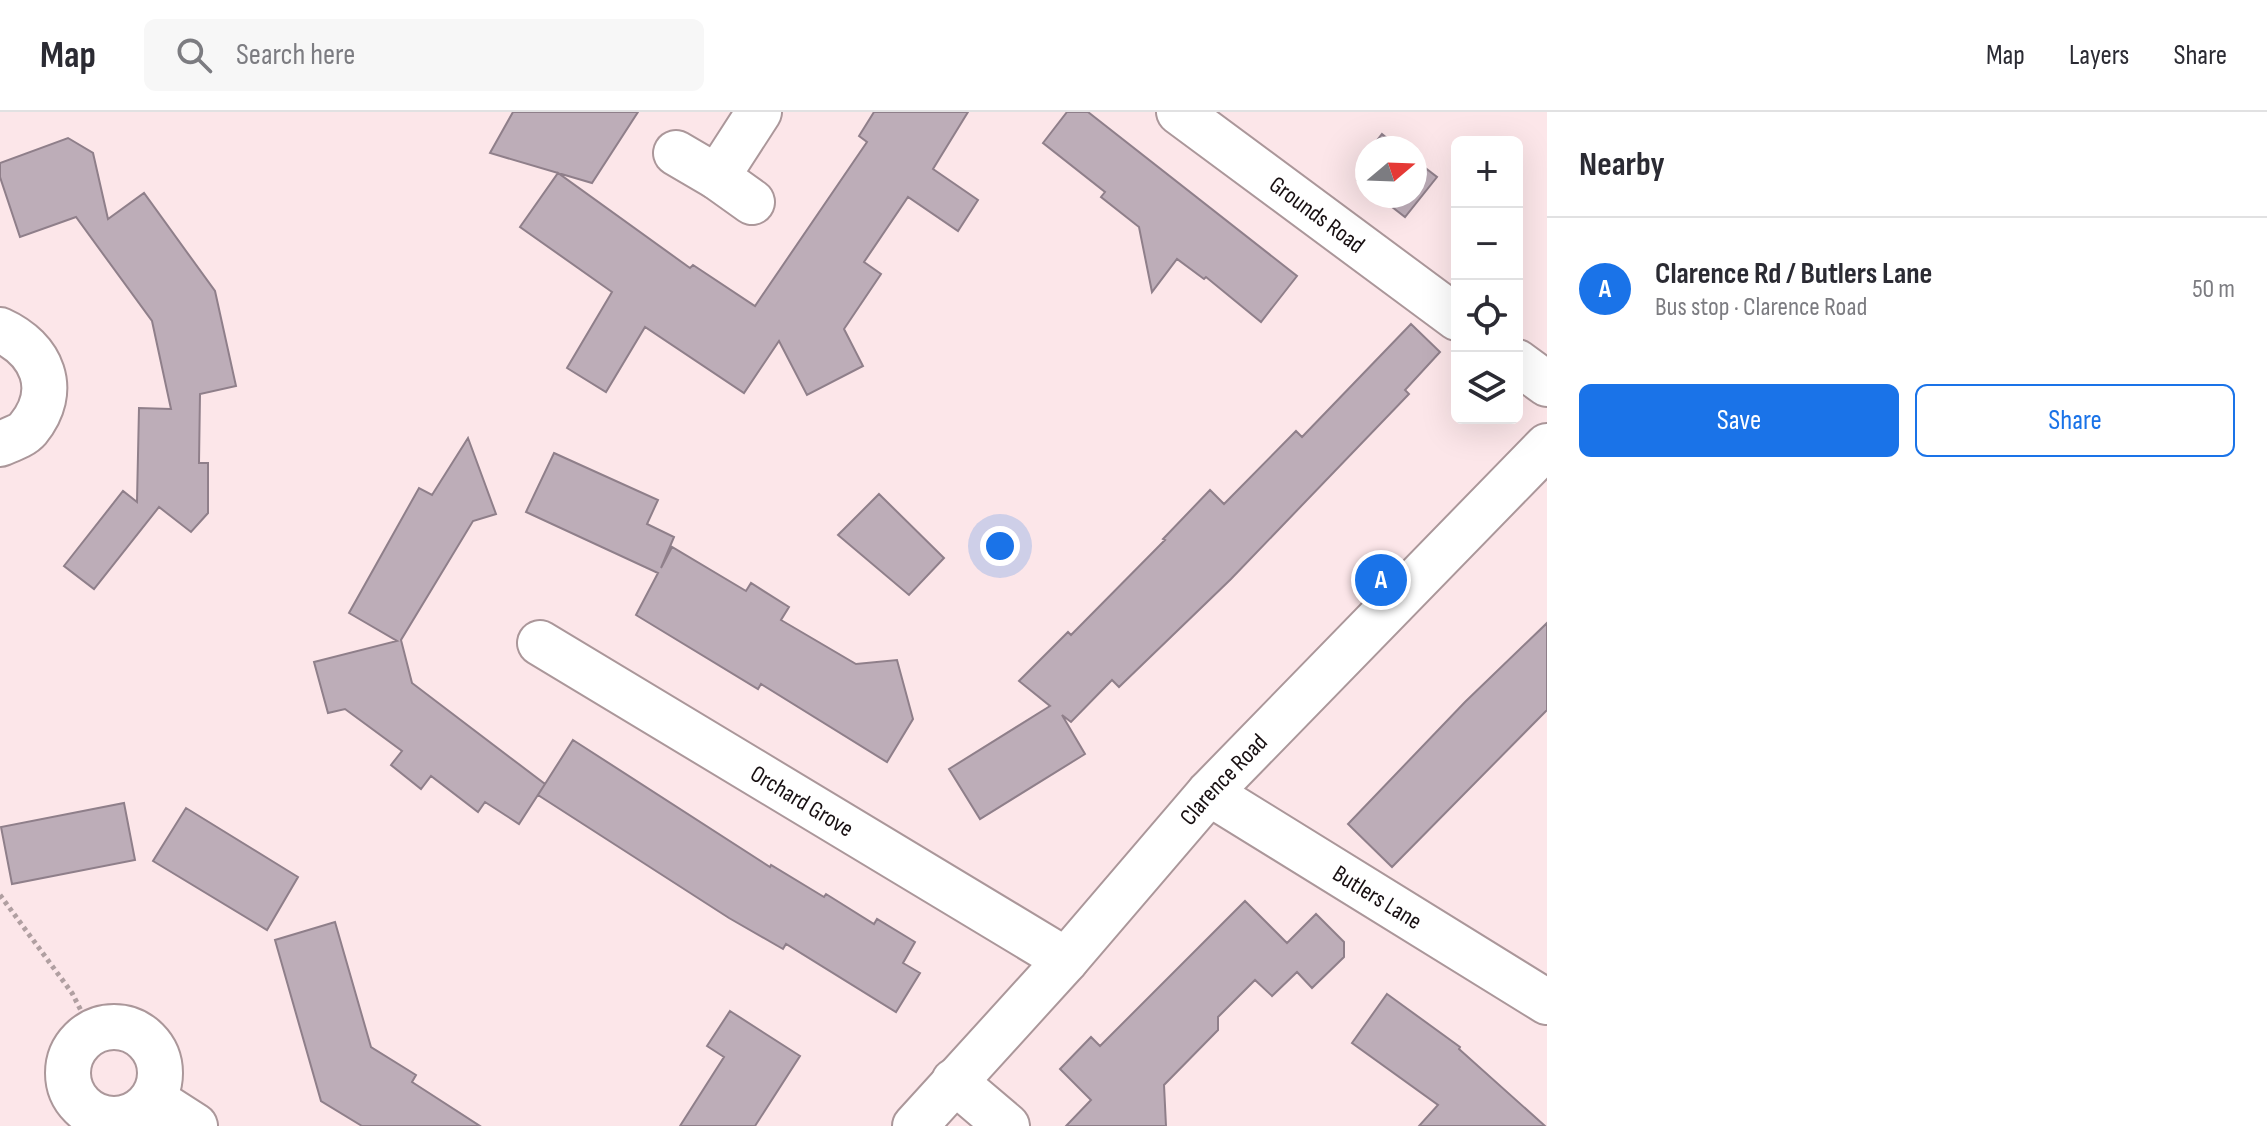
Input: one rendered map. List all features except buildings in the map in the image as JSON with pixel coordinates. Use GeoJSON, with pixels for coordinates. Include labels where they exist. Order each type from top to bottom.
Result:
{"type":"FeatureCollection","features":[{"type":"Feature","properties":{"kind":"street"},"geometry":{"type":"LineString","coordinates":[[676,153],[734,189],[759,112]]}},
{"type":"Feature","properties":{"kind":"street","name":"Grounds Road"},"geometry":{"type":"LineString","coordinates":[[1179,112],[1451,314]]}},
{"type":"Feature","properties":{"kind":"street"},"geometry":{"type":"LineString","coordinates":[[0,330],[18,338],[32,351],[44,376],[43,404],[27,431],[0,444]]}},
{"type":"Feature","properties":{"kind":"street"},"geometry":{"type":"LineString","coordinates":[[1523,366],[1547,384]]}},
{"type":"Feature","properties":{"kind":"street","name":"Clarence Road"},"geometry":{"type":"LineString","coordinates":[[915,1126],[1066,960],[1209,793],[1547,446]]}},
{"type":"Feature","properties":{"kind":"street","name":"Orchard Grove"},"geometry":{"type":"LineString","coordinates":[[540,643],[1066,960]]}},
{"type":"Feature","properties":{"kind":"street","name":"Butlers Lane"},"geometry":{"type":"LineString","coordinates":[[1209,793],[1547,1002]]}},
{"type":"Feature","properties":{"kind":"street"},"geometry":{"type":"LineString","coordinates":[[116,1026],[139,1033],[156,1052],[161,1076],[153,1099],[141,1111],[126,1118],[110,1119],[93,1114],[80,1103],[72,1089],[70,1065],[79,1042],[92,1032],[116,1026]]}},
{"type":"Feature","properties":{"kind":"street"},"geometry":{"type":"LineString","coordinates":[[954,1081],[1007,1126]]}},
{"type":"Feature","properties":{"kind":"street"},"geometry":{"type":"LineString","coordinates":[[153,1099],[195,1126]]}},
{"type":"Feature","properties":{"kind":"path"},"geometry":{"type":"LineString","coordinates":[[0,895],[72,993],[92,1032]]}},
{"type":"Feature","properties":{"kind":"place","name":"Clarence Rd / Butlers Lane"},"geometry":{"type":"Point","coordinates":[1381,580]}}]}
